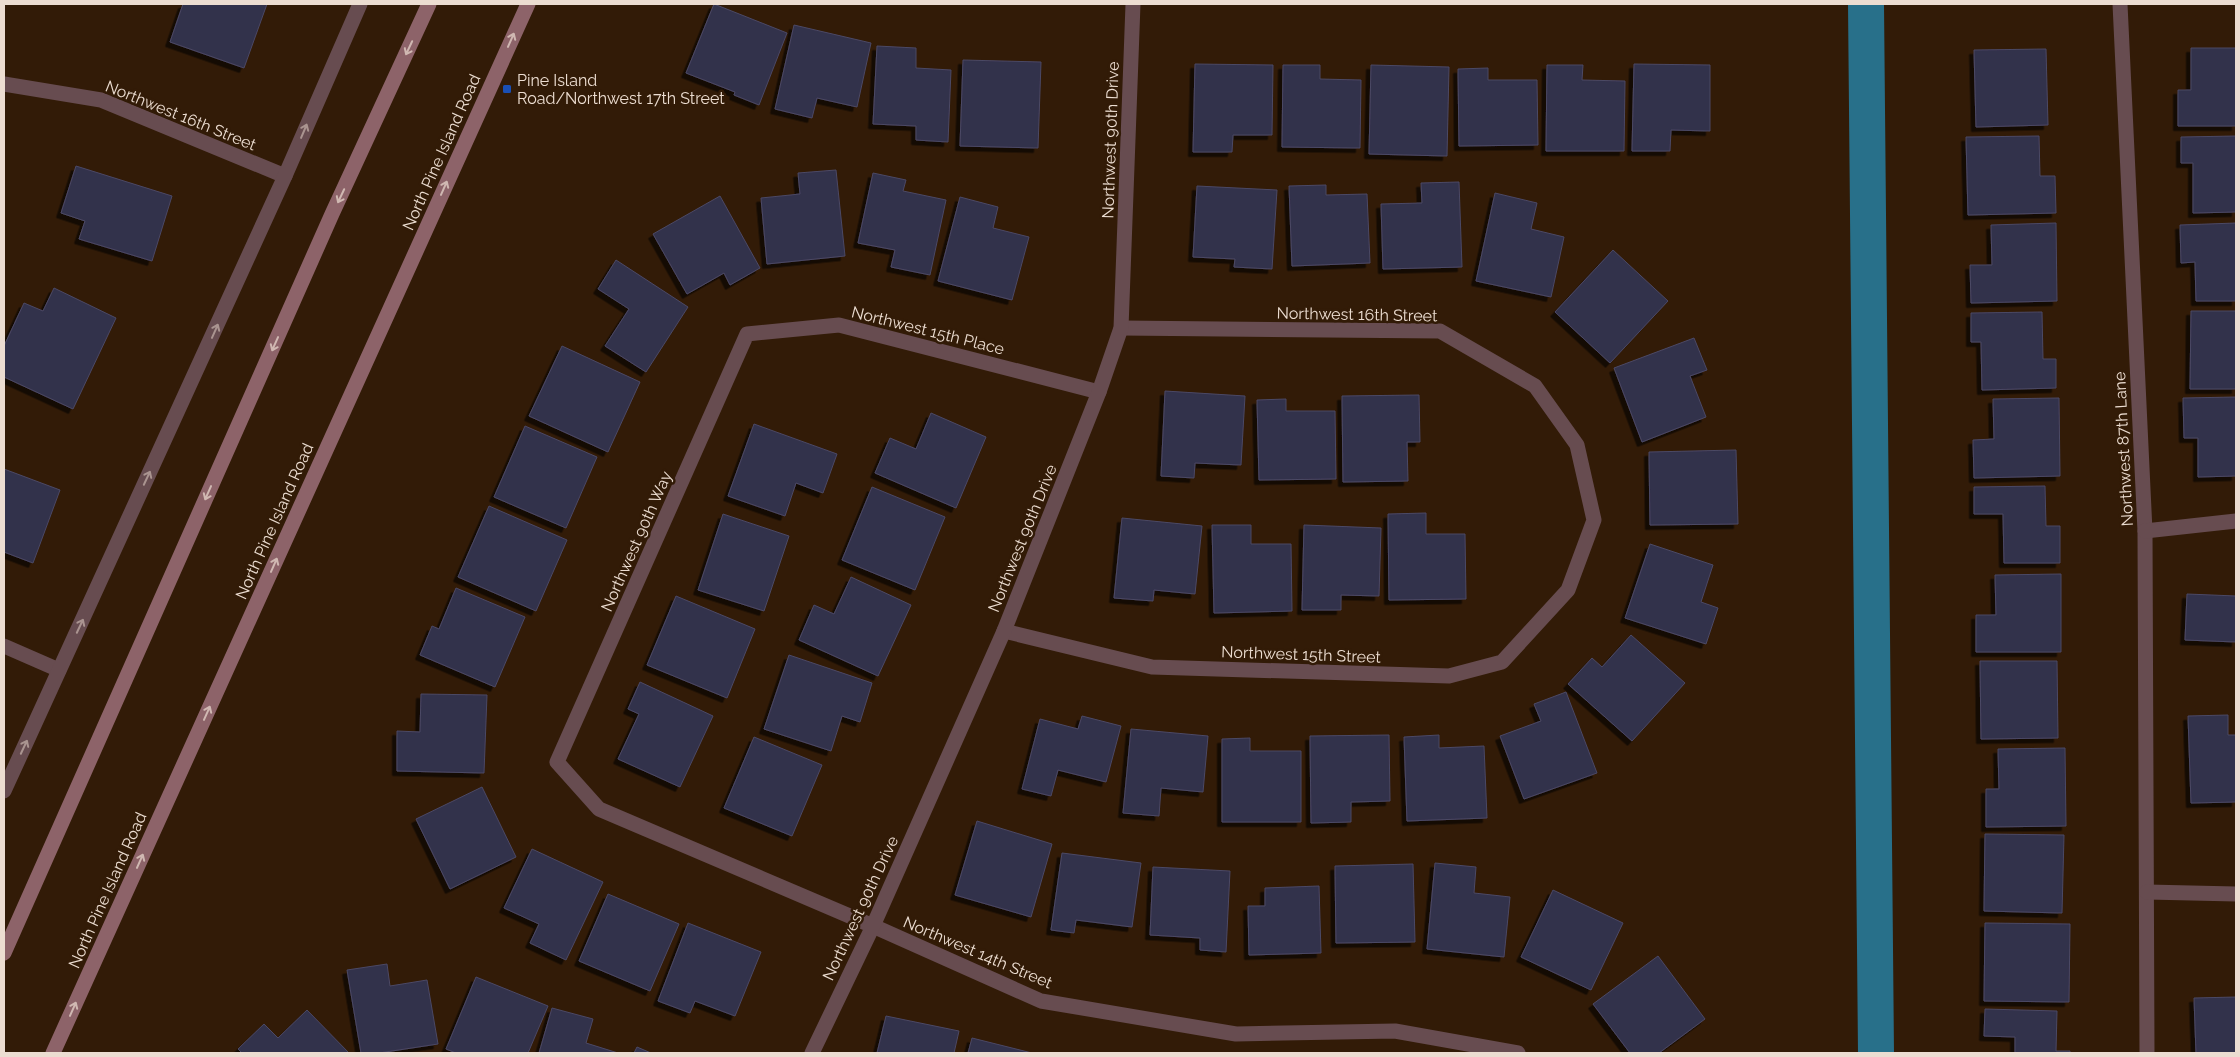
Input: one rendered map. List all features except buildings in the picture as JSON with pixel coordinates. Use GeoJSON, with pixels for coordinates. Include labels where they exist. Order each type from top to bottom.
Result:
{"type":"FeatureCollection","features":[{"type":"Feature","properties":{"kind":"main road"},"geometry":{"type":"LineString","coordinates":[[4,953],[328,223],[429,4]]}},
{"type":"Feature","properties":{"kind":"main road","name":"North Pine Island Road"},"geometry":{"type":"LineString","coordinates":[[52,1053],[528,4]]}},
{"type":"Feature","properties":{"kind":"street"},"geometry":{"type":"LineString","coordinates":[[4,791],[285,176],[360,4]]}},
{"type":"Feature","properties":{"kind":"street","name":"Northwest 90th Drive"},"geometry":{"type":"LineString","coordinates":[[812,1053],[873,926],[1004,631],[1099,392],[1121,328],[1133,4]]}},
{"type":"Feature","properties":{"kind":"street","name":"Northwest 87th Lane"},"geometry":{"type":"LineString","coordinates":[[2120,4],[2145,531],[2147,1053]]}},
{"type":"Feature","properties":{"kind":"street","name":"Northwest 16th Street"},"geometry":{"type":"LineString","coordinates":[[4,84],[101,100],[285,176]]}},
{"type":"Feature","properties":{"kind":"street","name":"Northwest 15th Place"},"geometry":{"type":"LineString","coordinates":[[747,334],[839,325],[1099,392]]}},
{"type":"Feature","properties":{"kind":"street","name":"Northwest 16th Street"},"geometry":{"type":"LineString","coordinates":[[1121,328],[1440,331],[1535,386],[1577,445],[1594,520],[1568,590]]}},
{"type":"Feature","properties":{"kind":"street","name":"Northwest 90th Way"},"geometry":{"type":"LineString","coordinates":[[557,762],[747,334]]}},
{"type":"Feature","properties":{"kind":"street"},"geometry":{"type":"LineString","coordinates":[[2145,531],[2236,521]]}},
{"type":"Feature","properties":{"kind":"street","name":"Northwest 15th Street"},"geometry":{"type":"LineString","coordinates":[[1004,631],[1152,667],[1448,676],[1502,662],[1568,590]]}},
{"type":"Feature","properties":{"kind":"street"},"geometry":{"type":"LineString","coordinates":[[4,646],[59,670]]}},
{"type":"Feature","properties":{"kind":"street","name":"Northwest 14th Street"},"geometry":{"type":"LineString","coordinates":[[557,762],[599,809],[873,926],[1040,1001],[1236,1034],[1395,1031],[1518,1053]]}},
{"type":"Feature","properties":{"kind":"street"},"geometry":{"type":"LineString","coordinates":[[2147,892],[2236,894]]}},
{"type":"Feature","properties":{"kind":"waterway"},"geometry":{"type":"LineString","coordinates":[[1866,4],[1876,1053]]}},
{"type":"Feature","properties":{"kind":"place","name":"Pine Island Road/Northwest 17th Street"},"geometry":{"type":"Point","coordinates":[507,89]}}]}
